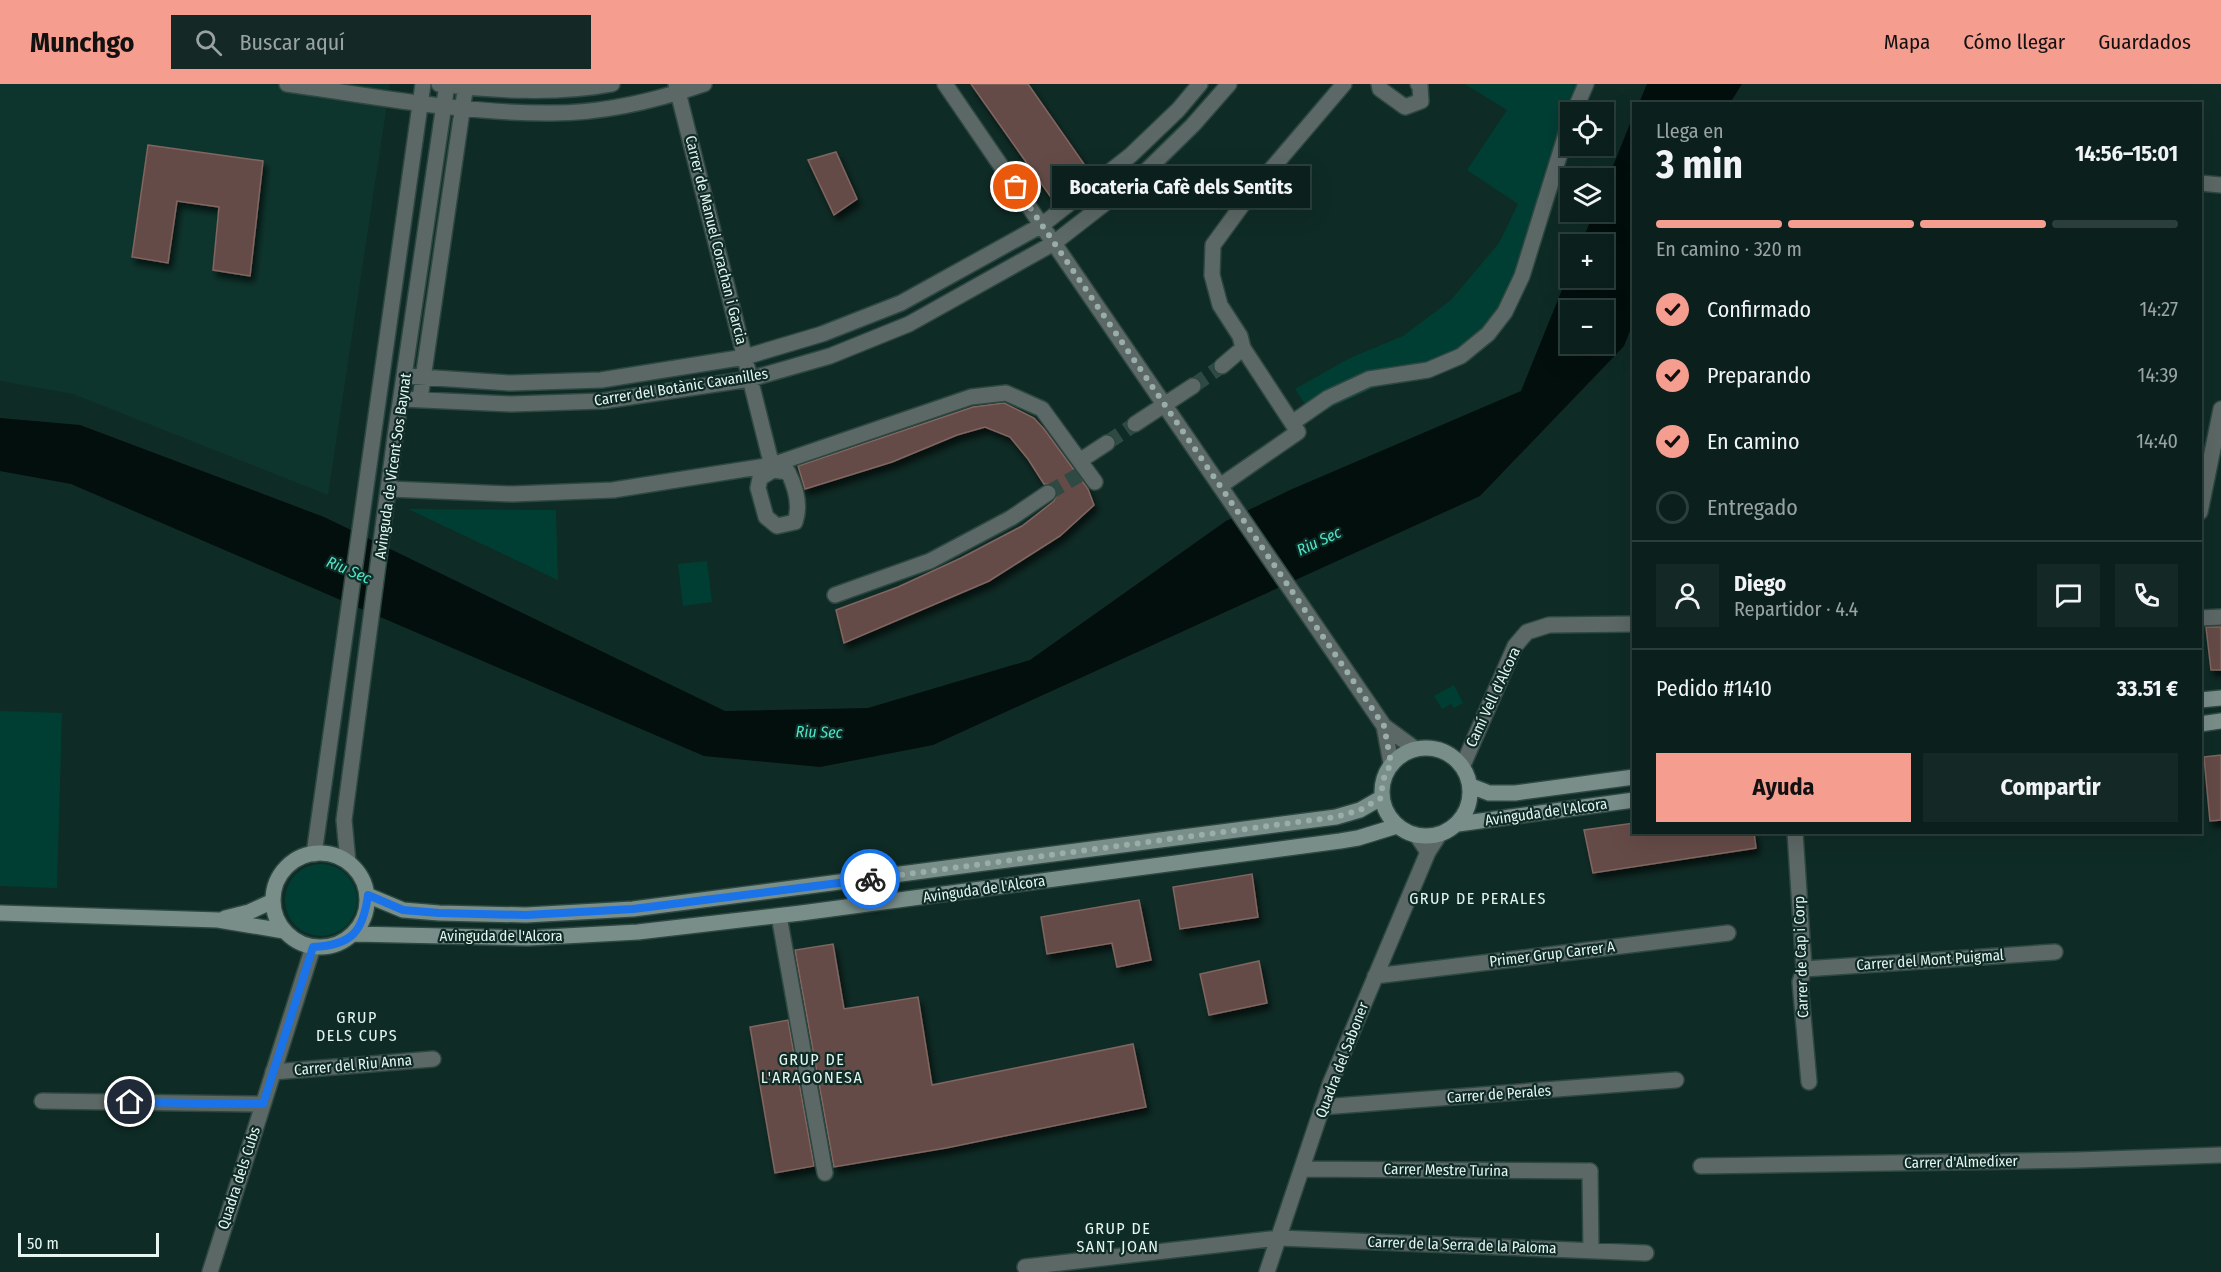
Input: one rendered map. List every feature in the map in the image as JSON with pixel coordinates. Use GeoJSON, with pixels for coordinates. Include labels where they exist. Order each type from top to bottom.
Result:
{"type":"FeatureCollection","features":[{"type":"Feature","properties":{"kind":"main road"},"geometry":{"type":"LineString","coordinates":[[2202,700],[2221,698]]}},
{"type":"Feature","properties":{"kind":"main road"},"geometry":{"type":"LineString","coordinates":[[2202,724],[2221,722]]}},
{"type":"Feature","properties":{"kind":"main road"},"geometry":{"type":"LineString","coordinates":[[1432,747],[1449,753],[1462,765],[1471,786],[1469,806],[1458,824],[1439,835],[1417,836],[1397,826],[1386,813],[1381,798],[1383,780],[1391,763],[1414,748],[1432,747]]}},
{"type":"Feature","properties":{"kind":"main road","name":"Avinguda de l'Alcora"},"geometry":{"type":"LineString","coordinates":[[1471,786],[1489,793],[1515,793],[1632,777]]}},
{"type":"Feature","properties":{"kind":"main road","name":"Avinguda de l'Alcora"},"geometry":{"type":"LineString","coordinates":[[368,895],[403,910],[439,913],[526,915],[633,909],[1336,817],[1360,810],[1381,798]]}},
{"type":"Feature","properties":{"kind":"main road","name":"Avinguda de l'Alcora"},"geometry":{"type":"LineString","coordinates":[[1458,824],[1632,800]]}},
{"type":"Feature","properties":{"kind":"main road","name":"Avinguda de l'Alcora"},"geometry":{"type":"LineString","coordinates":[[354,934],[528,938],[589,936],[779,916],[1340,841],[1397,826]]}},
{"type":"Feature","properties":{"kind":"main road"},"geometry":{"type":"LineString","coordinates":[[0,914],[218,920],[284,931],[313,947],[335,946],[354,934],[365,916],[368,895],[361,876],[348,862],[332,855],[314,854],[293,862],[278,879],[273,901],[276,917],[284,931]]}},
{"type":"Feature","properties":{"kind":"main road"},"geometry":{"type":"LineString","coordinates":[[218,920],[249,912],[273,901]]}},
{"type":"Feature","properties":{"kind":"street"},"geometry":{"type":"LineString","coordinates":[[287,84],[444,106],[548,114],[610,108],[677,88],[704,84]]}},
{"type":"Feature","properties":{"kind":"street","name":"Avinguda de Vicent Sos Baynat"},"geometry":{"type":"LineString","coordinates":[[314,854],[423,84]]}},
{"type":"Feature","properties":{"kind":"street"},"geometry":{"type":"LineString","coordinates":[[444,84],[546,89],[612,84]]}},
{"type":"Feature","properties":{"kind":"street","name":"Avinguda de Vicent Sos Baynat"},"geometry":{"type":"LineString","coordinates":[[348,862],[344,820],[444,106],[444,84]]}},
{"type":"Feature","properties":{"kind":"street"},"geometry":{"type":"LineString","coordinates":[[945,84],[1384,726],[1414,748]]}},
{"type":"Feature","properties":{"kind":"street","name":"Carrer del Botànic Cavanilles"},"geometry":{"type":"LineString","coordinates":[[405,376],[510,383],[601,380],[745,357],[822,334],[901,303],[1042,225],[1131,154],[1178,110],[1200,84]]}},
{"type":"Feature","properties":{"kind":"street","name":"Carrer del Botànic Cavanilles"},"geometry":{"type":"LineString","coordinates":[[402,399],[511,404],[603,401],[750,379],[830,356],[909,324],[1054,243],[1144,173],[1193,125],[1229,84]]}},
{"type":"Feature","properties":{"kind":"street"},"geometry":{"type":"LineString","coordinates":[[1295,427],[1243,348],[1240,336],[1221,305],[1212,275],[1213,245],[1251,193],[1344,84]]}},
{"type":"Feature","properties":{"kind":"street"},"geometry":{"type":"LineString","coordinates":[[1379,84],[1380,89],[1405,107],[1421,101],[1418,84]]}},
{"type":"Feature","properties":{"kind":"street"},"geometry":{"type":"LineString","coordinates":[[1578,102],[1586,84]]}},
{"type":"Feature","properties":{"kind":"street","name":"Avinguda de Vicent Sos Baynat"},"geometry":{"type":"LineString","coordinates":[[420,399],[465,86]]}},
{"type":"Feature","properties":{"kind":"street","name":"Carrer de Manuel Corachan i Garcia"},"geometry":{"type":"LineString","coordinates":[[677,88],[773,468]]}},
{"type":"Feature","properties":{"kind":"street"},"geometry":{"type":"LineString","coordinates":[[1220,486],[1328,398],[1369,379],[1428,370],[1461,356],[1488,334],[1505,312],[1522,276],[1560,153]]}},
{"type":"Feature","properties":{"kind":"street"},"geometry":{"type":"LineString","coordinates":[[2202,183],[2221,185]]}},
{"type":"Feature","properties":{"kind":"street"},"geometry":{"type":"LineString","coordinates":[[1222,366],[1243,348]]}},
{"type":"Feature","properties":{"kind":"street"},"geometry":{"type":"LineString","coordinates":[[1135,424],[1193,386]]}},
{"type":"Feature","properties":{"kind":"street"},"geometry":{"type":"LineString","coordinates":[[389,489],[512,494],[614,490],[773,468],[971,397],[1006,393],[1042,409],[1086,471],[1107,443]]}},
{"type":"Feature","properties":{"kind":"street"},"geometry":{"type":"LineString","coordinates":[[2202,502],[2221,409]]}},
{"type":"Feature","properties":{"kind":"street"},"geometry":{"type":"LineString","coordinates":[[835,595],[930,561],[1011,519],[1048,493]]}},
{"type":"Feature","properties":{"kind":"street"},"geometry":{"type":"LineString","coordinates":[[2202,618],[2221,617]]}},
{"type":"Feature","properties":{"kind":"street","name":"Camí Vell d'Alcora"},"geometry":{"type":"LineString","coordinates":[[1462,765],[1515,646],[1527,632],[1549,625],[1632,624]]}},
{"type":"Feature","properties":{"kind":"street"},"geometry":{"type":"LineString","coordinates":[[1384,726],[1391,763]]}},
{"type":"Feature","properties":{"kind":"street","name":"Carrer de Cap i Corp"},"geometry":{"type":"LineString","coordinates":[[1795,834],[1804,969],[1800,982],[1809,1082]]}},
{"type":"Feature","properties":{"kind":"street","name":"Quadra del Saboner"},"geometry":{"type":"LineString","coordinates":[[1267,1272],[1322,1107],[1428,852],[1439,835]]}},
{"type":"Feature","properties":{"kind":"street"},"geometry":{"type":"LineString","coordinates":[[1417,836],[1428,852]]}},
{"type":"Feature","properties":{"kind":"street"},"geometry":{"type":"LineString","coordinates":[[779,916],[825,1173]]}},
{"type":"Feature","properties":{"kind":"street","name":"Primer Grup Carrer A"},"geometry":{"type":"LineString","coordinates":[[1375,976],[1728,933]]}},
{"type":"Feature","properties":{"kind":"street","name":"Quadra dels Cubs"},"geometry":{"type":"LineString","coordinates":[[210,1272],[313,947]]}},
{"type":"Feature","properties":{"kind":"street","name":"Carrer del Mont Puigmal"},"geometry":{"type":"LineString","coordinates":[[1804,969],[2055,952]]}},
{"type":"Feature","properties":{"kind":"street","name":"Carrer del Riu Anna"},"geometry":{"type":"LineString","coordinates":[[273,1072],[433,1059]]}},
{"type":"Feature","properties":{"kind":"street","name":"Carrer de Perales"},"geometry":{"type":"LineString","coordinates":[[1322,1107],[1676,1080]]}},
{"type":"Feature","properties":{"kind":"street"},"geometry":{"type":"LineString","coordinates":[[42,1101],[263,1104]]}},
{"type":"Feature","properties":{"kind":"street","name":"Carrer d'Almedíxer"},"geometry":{"type":"LineString","coordinates":[[1701,1166],[2221,1155]]}},
{"type":"Feature","properties":{"kind":"street","name":"Carrer Mestre Turina"},"geometry":{"type":"LineString","coordinates":[[1302,1169],[1590,1171],[1591,1251]]}},
{"type":"Feature","properties":{"kind":"street","name":"Carrer de la Serra de la Paloma"},"geometry":{"type":"LineString","coordinates":[[1025,1267],[1279,1238],[1646,1253]]}},
{"type":"Feature","properties":{"kind":"shaded area"},"geometry":{"type":"Polygon","coordinates":[[[0,84],[390,84],[328,495],[73,394],[0,381],[0,84]]]}},
{"type":"Feature","properties":{"kind":"shaded area"},"geometry":{"type":"Polygon","coordinates":[[[1465,84],[1594,84],[1587,102],[1560,102],[1560,156],[1568,156],[1564,168],[1560,168],[1560,178],[1513,313],[1493,340],[1464,362],[1430,377],[1374,388],[1314,418],[1295,389],[1350,358],[1403,336],[1451,300],[1499,243],[1518,204],[1467,170],[1507,110],[1465,84]]]}},
{"type":"Feature","properties":{"kind":"shaded area"},"geometry":{"type":"Polygon","coordinates":[[[408,509],[556,510],[558,580],[408,509]]]}},
{"type":"Feature","properties":{"kind":"shaded area"},"geometry":{"type":"Polygon","coordinates":[[[707,561],[712,602],[683,606],[678,564],[707,561]]]}},
{"type":"Feature","properties":{"kind":"shaded area"},"geometry":{"type":"Polygon","coordinates":[[[1454,685],[1463,703],[1454,708],[1451,704],[1442,709],[1434,696],[1454,685]]]}},
{"type":"Feature","properties":{"kind":"shaded area"},"geometry":{"type":"Polygon","coordinates":[[[0,711],[62,713],[57,888],[0,886],[0,711]]]}},
{"type":"Feature","properties":{"kind":"shaded area"},"geometry":{"type":"Polygon","coordinates":[[[321,864],[341,870],[351,880],[357,900],[351,920],[341,930],[321,936],[301,930],[291,920],[285,900],[291,880],[301,870],[321,864]]]}},
{"type":"Feature","properties":{"kind":"water"},"geometry":{"type":"Polygon","coordinates":[[[1647,84],[1742,84],[1731,102],[1639,102],[1647,84]]]}},
{"type":"Feature","properties":{"kind":"water","name":"Riu Sec"},"geometry":{"type":"Polygon","coordinates":[[[1632,119],[1632,326],[1624,346],[1480,496],[933,745],[820,767],[704,756],[71,484],[0,471],[0,418],[80,425],[324,517],[725,711],[868,708],[1030,660],[1226,521],[1290,490],[1521,391],[1563,288],[1614,288],[1614,234],[1585,234],[1590,222],[1614,222],[1612,168],[1632,119]]]}},
{"type":"Feature","properties":{"kind":"building"},"geometry":{"type":"Polygon","coordinates":[[[971,84],[1028,84],[1091,174],[1055,203],[971,84]]]}},
{"type":"Feature","properties":{"kind":"building"},"geometry":{"type":"Polygon","coordinates":[[[148,145],[263,161],[250,276],[213,270],[219,207],[177,201],[168,263],[132,257],[148,145]]]}},
{"type":"Feature","properties":{"kind":"building"},"geometry":{"type":"Polygon","coordinates":[[[836,152],[857,199],[834,215],[808,160],[836,152]]]}},
{"type":"Feature","properties":{"kind":"building"},"geometry":{"type":"Polygon","coordinates":[[[1004,403],[1034,418],[1044,429],[1088,489],[1094,505],[1060,536],[989,581],[844,643],[836,610],[898,587],[1022,526],[1054,501],[1058,492],[1053,485],[1044,484],[1010,437],[985,427],[957,435],[892,462],[805,489],[798,466],[973,407],[1004,403]]]}},
{"type":"Feature","properties":{"kind":"building"},"geometry":{"type":"Polygon","coordinates":[[[2206,627],[2221,627],[2221,670],[2211,670],[2206,627]]]}},
{"type":"Feature","properties":{"kind":"building"},"geometry":{"type":"Polygon","coordinates":[[[2221,755],[2221,820],[2210,821],[2204,757],[2221,755]]]}},
{"type":"Feature","properties":{"kind":"building"},"geometry":{"type":"Polygon","coordinates":[[[1632,823],[1632,834],[1754,834],[1756,848],[1593,873],[1584,830],[1632,823]]]}},
{"type":"Feature","properties":{"kind":"building"},"geometry":{"type":"Polygon","coordinates":[[[1252,874],[1258,917],[1180,929],[1173,887],[1252,874]]]}},
{"type":"Feature","properties":{"kind":"building"},"geometry":{"type":"Polygon","coordinates":[[[1139,900],[1151,960],[1117,967],[1112,943],[1047,954],[1041,917],[1139,900]]]}},
{"type":"Feature","properties":{"kind":"building"},"geometry":{"type":"Polygon","coordinates":[[[833,944],[844,1009],[918,997],[932,1085],[1133,1044],[1146,1107],[946,1148],[834,1167],[795,950],[833,944]]]}},
{"type":"Feature","properties":{"kind":"building"},"geometry":{"type":"Polygon","coordinates":[[[1259,961],[1267,1003],[1209,1015],[1200,974],[1259,961]]]}},
{"type":"Feature","properties":{"kind":"building"},"geometry":{"type":"Polygon","coordinates":[[[788,1020],[814,1166],[775,1173],[750,1027],[788,1020]]]}},
{"type":"Feature","properties":{"kind":"tunnel"},"geometry":{"type":"LineString","coordinates":[[1193,386],[1222,366]]}},
{"type":"Feature","properties":{"kind":"tunnel"},"geometry":{"type":"LineString","coordinates":[[1107,443],[1135,424]]}},
{"type":"Feature","properties":{"kind":"tunnel"},"geometry":{"type":"LineString","coordinates":[[1048,493],[1079,475]]}},
{"type":"Feature","properties":{"kind":"way so far"},"geometry":{"type":"LineString","coordinates":[[870,879],[1336,817],[1360,810],[1381,798],[1383,780],[1391,763],[1384,726],[1016,187]]}},
{"type":"Feature","properties":{"kind":"place","name":"Bocateria Cafè dels Sentits"},"geometry":{"type":"Point","coordinates":[1016,187]}},
{"type":"Feature","properties":{"kind":"district","name":"GRUP DE PERALES"},"geometry":{"type":"Point","coordinates":[1478,898]}},
{"type":"Feature","properties":{"kind":"district","name":"GRUP DELS CUPS"},"geometry":{"type":"Point","coordinates":[357,1026]}},
{"type":"Feature","properties":{"kind":"district","name":"GRUP DE L'ARAGONESA"},"geometry":{"type":"Point","coordinates":[812,1068]}},
{"type":"Feature","properties":{"kind":"district","name":"GRUP DE SANT JOAN"},"geometry":{"type":"Point","coordinates":[1118,1237]}},
{"type":"Feature","properties":{"kind":"route"},"geometry":{"type":"LineString","coordinates":[[130,1102],[263,1104],[313,947],[335,946],[354,934],[365,916],[368,895],[403,910],[526,915],[633,909],[870,879]]}}]}
